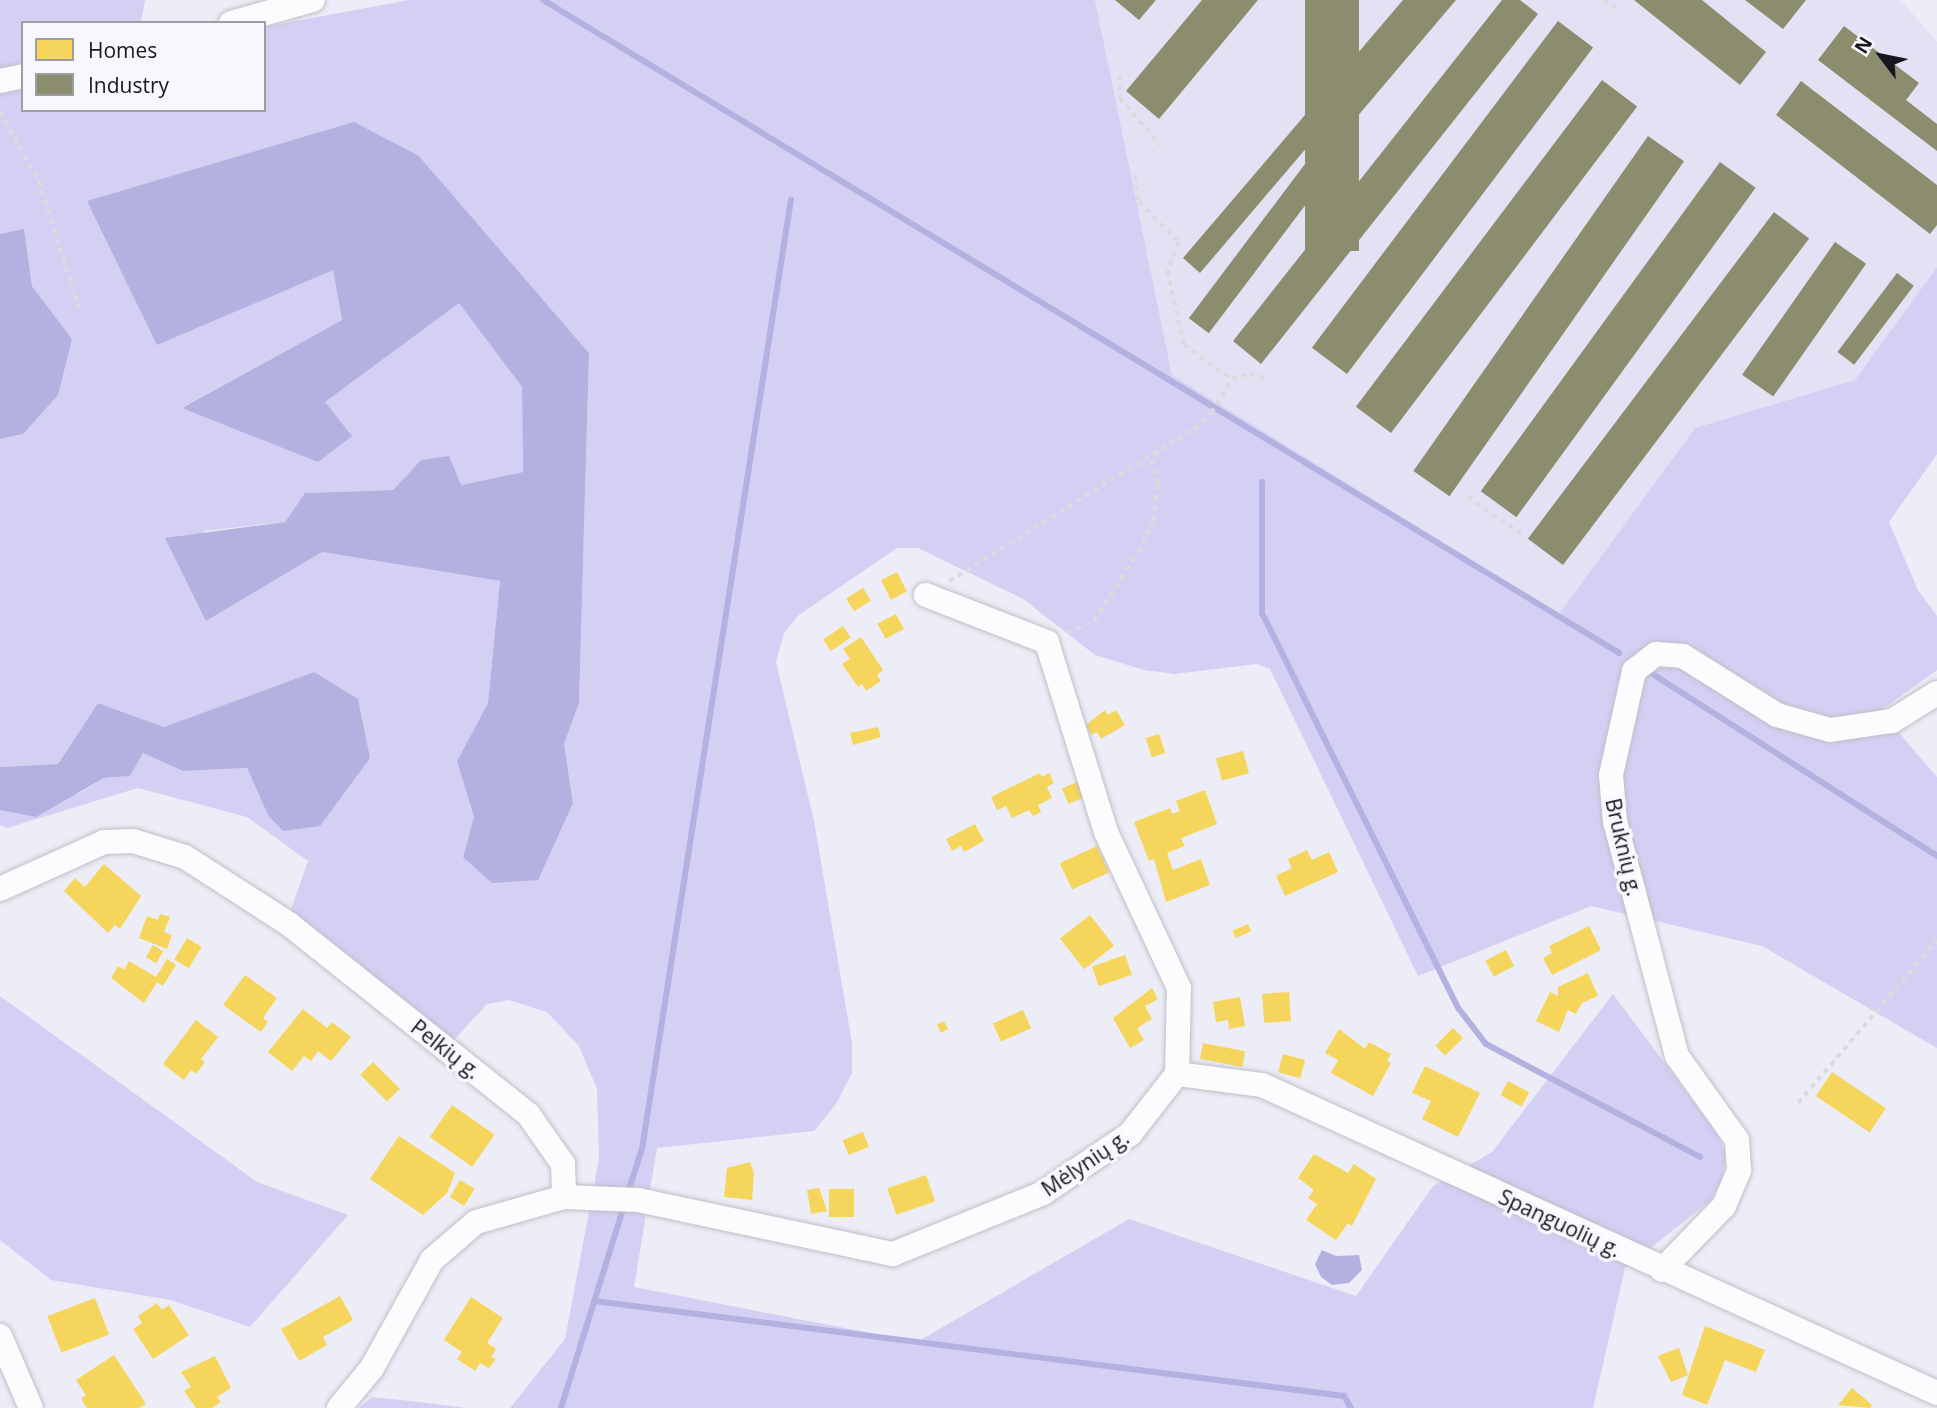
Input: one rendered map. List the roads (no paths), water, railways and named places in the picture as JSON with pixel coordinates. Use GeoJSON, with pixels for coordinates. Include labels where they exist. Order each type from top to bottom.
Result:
{"type":"FeatureCollection","features":[{"type":"Feature","properties":{"kind":"street"},"geometry":{"type":"LineString","coordinates":[[238,21],[313,0]]}},
{"type":"Feature","properties":{"kind":"street"},"geometry":{"type":"LineString","coordinates":[[0,81],[21,76]]}},
{"type":"Feature","properties":{"kind":"street"},"geometry":{"type":"LineString","coordinates":[[926,595],[1047,642],[1106,832],[1179,988],[1177,1074]]}},
{"type":"Feature","properties":{"kind":"street","name":"Bruknių g."},"geometry":{"type":"LineString","coordinates":[[1662,1270],[1724,1206],[1739,1170],[1737,1140],[1677,1056],[1615,822],[1611,775],[1634,671],[1656,654],[1683,656],[1777,715],[1830,730],[1892,721],[1937,693]]}},
{"type":"Feature","properties":{"kind":"street","name":"Pelkių g."},"geometry":{"type":"LineString","coordinates":[[0,890],[104,842],[133,841],[186,857],[289,924],[528,1114],[563,1164],[564,1197]]}},
{"type":"Feature","properties":{"kind":"street","name":"Mėlynių g."},"geometry":{"type":"LineString","coordinates":[[564,1197],[638,1200],[893,1254],[1043,1193],[1130,1134],[1177,1074]]}},
{"type":"Feature","properties":{"kind":"street","name":"Spanguolių g."},"geometry":{"type":"LineString","coordinates":[[1177,1074],[1262,1086],[1937,1394]]}},
{"type":"Feature","properties":{"kind":"street"},"geometry":{"type":"LineString","coordinates":[[339,1408],[372,1367],[432,1261],[476,1223],[564,1197]]}},
{"type":"Feature","properties":{"kind":"street"},"geometry":{"type":"LineString","coordinates":[[0,1336],[31,1408]]}},
{"type":"Feature","properties":{"kind":"waterway"},"geometry":{"type":"LineString","coordinates":[[543,0],[1619,653]]}},
{"type":"Feature","properties":{"kind":"waterway"},"geometry":{"type":"LineString","coordinates":[[628,1192],[642,1149],[791,200]]}},
{"type":"Feature","properties":{"kind":"waterway"},"geometry":{"type":"LineString","coordinates":[[1262,482],[1262,613],[1459,1009],[1486,1044],[1700,1157]]}},
{"type":"Feature","properties":{"kind":"waterway"},"geometry":{"type":"LineString","coordinates":[[1651,673],[1937,856]]}},
{"type":"Feature","properties":{"kind":"waterway"},"geometry":{"type":"LineString","coordinates":[[561,1408],[624,1206]]}},
{"type":"Feature","properties":{"kind":"waterway"},"geometry":{"type":"LineString","coordinates":[[594,1301],[1344,1396],[1351,1408]]}}]}
